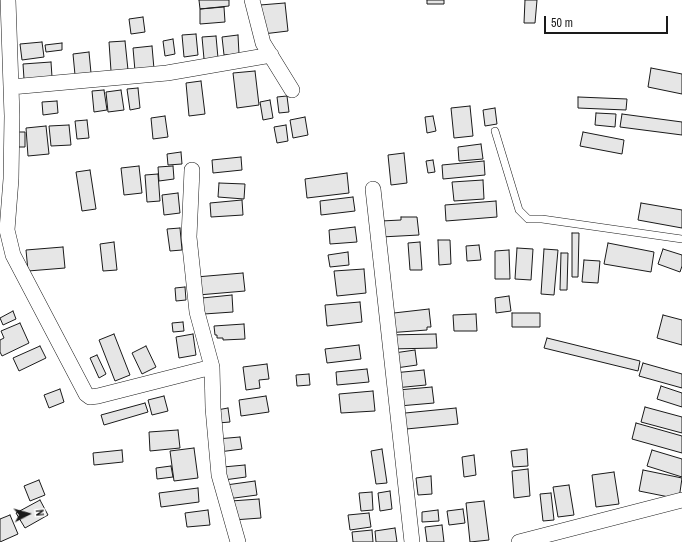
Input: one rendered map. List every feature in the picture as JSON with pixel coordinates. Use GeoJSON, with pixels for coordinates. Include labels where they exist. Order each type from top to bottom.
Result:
{"type":"FeatureCollection","features":[{"type":"Feature","properties":{"kind":"street"},"geometry":{"type":"LineString","coordinates":[[8,0],[12,116],[11,179],[7,230],[13,255],[86,394],[90,397],[98,396],[212,367]]}},
{"type":"Feature","properties":{"kind":"street"},"geometry":{"type":"LineString","coordinates":[[252,0],[263,43],[292,90]]}},
{"type":"Feature","properties":{"kind":"street"},"geometry":{"type":"LineString","coordinates":[[11,87],[167,72],[271,55]]}},
{"type":"Feature","properties":{"kind":"street"},"geometry":{"type":"LineString","coordinates":[[192,170],[189,237],[197,312],[212,367],[213,408],[219,475],[238,542]]}},
{"type":"Feature","properties":{"kind":"street"},"geometry":{"type":"LineString","coordinates":[[373,189],[412,542]]}},
{"type":"Feature","properties":{"kind":"street"},"geometry":{"type":"LineString","coordinates":[[519,542],[682,500]]}},
{"type":"Feature","properties":{"kind":"lane"},"geometry":{"type":"LineString","coordinates":[[495,131],[519,210],[528,219],[542,219],[682,239]]}},
{"type":"Feature","properties":{"kind":"building"},"geometry":{"type":"Polygon","coordinates":[[[199,0],[229,0],[229,6],[200,9],[199,0]]]}},
{"type":"Feature","properties":{"kind":"building"},"geometry":{"type":"Polygon","coordinates":[[[427,0],[444,0],[444,4],[427,4],[427,0]]]}},
{"type":"Feature","properties":{"kind":"building"},"geometry":{"type":"Polygon","coordinates":[[[525,0],[537,0],[535,23],[524,23],[525,0]]]}},
{"type":"Feature","properties":{"kind":"building"},"geometry":{"type":"Polygon","coordinates":[[[285,3],[288,31],[263,34],[260,5],[285,3]]]}},
{"type":"Feature","properties":{"kind":"building"},"geometry":{"type":"Polygon","coordinates":[[[224,7],[225,22],[200,24],[200,9],[224,7]]]}},
{"type":"Feature","properties":{"kind":"building"},"geometry":{"type":"Polygon","coordinates":[[[143,17],[145,32],[131,34],[129,19],[143,17]]]}},
{"type":"Feature","properties":{"kind":"building"},"geometry":{"type":"Polygon","coordinates":[[[196,34],[198,55],[184,57],[182,35],[196,34]]]}},
{"type":"Feature","properties":{"kind":"building"},"geometry":{"type":"Polygon","coordinates":[[[238,35],[239,54],[224,55],[222,37],[238,35]]]}},
{"type":"Feature","properties":{"kind":"building"},"geometry":{"type":"Polygon","coordinates":[[[216,36],[218,58],[204,59],[202,37],[216,36]]]}},
{"type":"Feature","properties":{"kind":"building"},"geometry":{"type":"Polygon","coordinates":[[[173,39],[175,54],[165,56],[163,41],[173,39]]]}},
{"type":"Feature","properties":{"kind":"building"},"geometry":{"type":"Polygon","coordinates":[[[125,41],[128,70],[111,71],[109,42],[125,41]]]}},
{"type":"Feature","properties":{"kind":"building"},"geometry":{"type":"Polygon","coordinates":[[[42,42],[44,57],[22,60],[20,44],[42,42]]]}},
{"type":"Feature","properties":{"kind":"building"},"geometry":{"type":"Polygon","coordinates":[[[62,43],[62,50],[46,52],[45,45],[62,43]]]}},
{"type":"Feature","properties":{"kind":"building"},"geometry":{"type":"Polygon","coordinates":[[[152,46],[154,69],[135,71],[133,48],[152,46]]]}},
{"type":"Feature","properties":{"kind":"building"},"geometry":{"type":"Polygon","coordinates":[[[89,52],[91,73],[75,75],[73,54],[89,52]]]}},
{"type":"Feature","properties":{"kind":"building"},"geometry":{"type":"Polygon","coordinates":[[[51,62],[52,77],[24,79],[23,64],[51,62]]]}},
{"type":"Feature","properties":{"kind":"building"},"geometry":{"type":"Polygon","coordinates":[[[651,68],[682,74],[682,94],[648,87],[651,68]]]}},
{"type":"Feature","properties":{"kind":"building"},"geometry":{"type":"Polygon","coordinates":[[[255,71],[259,105],[237,108],[233,73],[255,71]]]}},
{"type":"Feature","properties":{"kind":"building"},"geometry":{"type":"Polygon","coordinates":[[[201,81],[205,114],[189,116],[186,83],[201,81]]]}},
{"type":"Feature","properties":{"kind":"building"},"geometry":{"type":"Polygon","coordinates":[[[138,88],[140,108],[130,110],[127,89],[138,88]]]}},
{"type":"Feature","properties":{"kind":"building"},"geometry":{"type":"Polygon","coordinates":[[[104,90],[107,110],[94,112],[92,91],[104,90]]]}},
{"type":"Feature","properties":{"kind":"building"},"geometry":{"type":"Polygon","coordinates":[[[121,90],[124,110],[108,112],[106,92],[121,90]]]}},
{"type":"Feature","properties":{"kind":"building"},"geometry":{"type":"Polygon","coordinates":[[[287,96],[289,112],[279,113],[277,97],[287,96]]]}},
{"type":"Feature","properties":{"kind":"building"},"geometry":{"type":"Polygon","coordinates":[[[578,97],[627,99],[626,110],[578,108],[578,97]]]}},
{"type":"Feature","properties":{"kind":"building"},"geometry":{"type":"Polygon","coordinates":[[[270,100],[273,118],[263,120],[260,102],[270,100]]]}},
{"type":"Feature","properties":{"kind":"building"},"geometry":{"type":"Polygon","coordinates":[[[57,101],[58,113],[43,115],[42,102],[57,101]]]}},
{"type":"Feature","properties":{"kind":"building"},"geometry":{"type":"Polygon","coordinates":[[[470,106],[473,136],[454,138],[451,108],[470,106]]]}},
{"type":"Feature","properties":{"kind":"building"},"geometry":{"type":"Polygon","coordinates":[[[495,108],[497,124],[485,126],[483,110],[495,108]]]}},
{"type":"Feature","properties":{"kind":"building"},"geometry":{"type":"Polygon","coordinates":[[[596,113],[616,114],[615,127],[595,125],[596,113]]]}},
{"type":"Feature","properties":{"kind":"building"},"geometry":{"type":"Polygon","coordinates":[[[622,114],[682,122],[682,135],[620,127],[622,114]]]}},
{"type":"Feature","properties":{"kind":"building"},"geometry":{"type":"Polygon","coordinates":[[[165,116],[168,137],[153,139],[151,118],[165,116]]]}},
{"type":"Feature","properties":{"kind":"building"},"geometry":{"type":"Polygon","coordinates":[[[433,116],[436,131],[427,133],[425,117],[433,116]]]}},
{"type":"Feature","properties":{"kind":"building"},"geometry":{"type":"Polygon","coordinates":[[[305,117],[308,135],[293,138],[290,120],[305,117]]]}},
{"type":"Feature","properties":{"kind":"building"},"geometry":{"type":"Polygon","coordinates":[[[87,120],[89,138],[77,139],[75,121],[87,120]]]}},
{"type":"Feature","properties":{"kind":"building"},"geometry":{"type":"Polygon","coordinates":[[[69,125],[71,145],[51,146],[49,126],[69,125]]]}},
{"type":"Feature","properties":{"kind":"building"},"geometry":{"type":"Polygon","coordinates":[[[286,125],[288,141],[277,143],[274,127],[286,125]]]}},
{"type":"Feature","properties":{"kind":"building"},"geometry":{"type":"Polygon","coordinates":[[[46,126],[49,154],[28,156],[26,128],[46,126]]]}},
{"type":"Feature","properties":{"kind":"building"},"geometry":{"type":"Polygon","coordinates":[[[16,132],[25,132],[25,147],[16,147],[16,132]]]}},
{"type":"Feature","properties":{"kind":"building"},"geometry":{"type":"Polygon","coordinates":[[[583,132],[624,140],[622,154],[580,146],[583,132]]]}},
{"type":"Feature","properties":{"kind":"building"},"geometry":{"type":"Polygon","coordinates":[[[481,144],[483,159],[459,161],[458,147],[481,144]]]}},
{"type":"Feature","properties":{"kind":"building"},"geometry":{"type":"Polygon","coordinates":[[[181,152],[182,164],[168,165],[167,154],[181,152]]]}},
{"type":"Feature","properties":{"kind":"building"},"geometry":{"type":"Polygon","coordinates":[[[404,153],[407,183],[391,185],[388,155],[404,153]]]}},
{"type":"Feature","properties":{"kind":"building"},"geometry":{"type":"Polygon","coordinates":[[[241,157],[242,170],[213,173],[212,160],[241,157]]]}},
{"type":"Feature","properties":{"kind":"building"},"geometry":{"type":"Polygon","coordinates":[[[433,160],[435,172],[428,173],[426,161],[433,160]]]}},
{"type":"Feature","properties":{"kind":"building"},"geometry":{"type":"Polygon","coordinates":[[[484,161],[485,175],[443,179],[442,165],[484,161]]]}},
{"type":"Feature","properties":{"kind":"building"},"geometry":{"type":"Polygon","coordinates":[[[139,166],[142,193],[124,195],[121,168],[139,166]]]}},
{"type":"Feature","properties":{"kind":"building"},"geometry":{"type":"Polygon","coordinates":[[[173,166],[174,179],[159,181],[158,167],[173,166]]]}},
{"type":"Feature","properties":{"kind":"building"},"geometry":{"type":"Polygon","coordinates":[[[90,170],[96,209],[82,211],[76,172],[90,170]]]}},
{"type":"Feature","properties":{"kind":"building"},"geometry":{"type":"Polygon","coordinates":[[[347,173],[349,193],[307,198],[305,179],[347,173]]]}},
{"type":"Feature","properties":{"kind":"building"},"geometry":{"type":"Polygon","coordinates":[[[158,174],[160,201],[147,202],[145,175],[158,174]]]}},
{"type":"Feature","properties":{"kind":"building"},"geometry":{"type":"Polygon","coordinates":[[[483,180],[484,199],[454,201],[452,182],[483,180]]]}},
{"type":"Feature","properties":{"kind":"building"},"geometry":{"type":"Polygon","coordinates":[[[219,183],[245,184],[244,199],[218,197],[219,183]]]}},
{"type":"Feature","properties":{"kind":"building"},"geometry":{"type":"Polygon","coordinates":[[[178,193],[180,213],[164,215],[162,195],[178,193]]]}},
{"type":"Feature","properties":{"kind":"building"},"geometry":{"type":"Polygon","coordinates":[[[353,197],[355,211],[321,215],[320,201],[353,197]]]}},
{"type":"Feature","properties":{"kind":"building"},"geometry":{"type":"Polygon","coordinates":[[[242,200],[243,215],[211,217],[210,203],[242,200]]]}},
{"type":"Feature","properties":{"kind":"building"},"geometry":{"type":"Polygon","coordinates":[[[496,201],[497,217],[446,221],[445,205],[496,201]]]}},
{"type":"Feature","properties":{"kind":"building"},"geometry":{"type":"Polygon","coordinates":[[[641,203],[682,210],[682,228],[638,220],[641,203]]]}},
{"type":"Feature","properties":{"kind":"building"},"geometry":{"type":"Polygon","coordinates":[[[401,217],[417,217],[419,235],[381,237],[381,221],[401,220],[401,217]]]}},
{"type":"Feature","properties":{"kind":"building"},"geometry":{"type":"Polygon","coordinates":[[[355,227],[357,242],[330,244],[329,230],[355,227]]]}},
{"type":"Feature","properties":{"kind":"building"},"geometry":{"type":"Polygon","coordinates":[[[180,228],[182,250],[170,251],[167,229],[180,228]]]}},
{"type":"Feature","properties":{"kind":"building"},"geometry":{"type":"Polygon","coordinates":[[[572,233],[579,233],[578,277],[572,277],[572,233]]]}},
{"type":"Feature","properties":{"kind":"building"},"geometry":{"type":"Polygon","coordinates":[[[438,240],[450,240],[451,264],[439,265],[438,240]]]}},
{"type":"Feature","properties":{"kind":"building"},"geometry":{"type":"Polygon","coordinates":[[[114,242],[117,270],[103,271],[100,244],[114,242]]]}},
{"type":"Feature","properties":{"kind":"building"},"geometry":{"type":"Polygon","coordinates":[[[420,242],[422,270],[410,270],[408,243],[420,242]]]}},
{"type":"Feature","properties":{"kind":"building"},"geometry":{"type":"Polygon","coordinates":[[[608,243],[654,252],[651,272],[604,264],[608,243]]]}},
{"type":"Feature","properties":{"kind":"building"},"geometry":{"type":"Polygon","coordinates":[[[479,245],[481,260],[467,261],[466,246],[479,245]]]}},
{"type":"Feature","properties":{"kind":"building"},"geometry":{"type":"Polygon","coordinates":[[[63,247],[65,268],[28,271],[26,250],[63,247]]]}},
{"type":"Feature","properties":{"kind":"building"},"geometry":{"type":"Polygon","coordinates":[[[517,248],[533,249],[531,280],[515,279],[517,248]]]}},
{"type":"Feature","properties":{"kind":"building"},"geometry":{"type":"Polygon","coordinates":[[[544,249],[558,250],[554,295],[541,294],[544,249]]]}},
{"type":"Feature","properties":{"kind":"building"},"geometry":{"type":"Polygon","coordinates":[[[663,249],[682,255],[682,266],[680,272],[658,264],[663,249]]]}},
{"type":"Feature","properties":{"kind":"building"},"geometry":{"type":"Polygon","coordinates":[[[509,250],[510,279],[495,279],[495,251],[509,250]]]}},
{"type":"Feature","properties":{"kind":"building"},"geometry":{"type":"Polygon","coordinates":[[[348,252],[349,265],[330,267],[328,255],[348,252]]]}},
{"type":"Feature","properties":{"kind":"building"},"geometry":{"type":"Polygon","coordinates":[[[561,253],[568,253],[567,290],[560,290],[561,253]]]}},
{"type":"Feature","properties":{"kind":"building"},"geometry":{"type":"Polygon","coordinates":[[[584,260],[600,261],[598,283],[582,282],[584,260]]]}},
{"type":"Feature","properties":{"kind":"building"},"geometry":{"type":"Polygon","coordinates":[[[364,269],[366,293],[337,296],[334,271],[364,269]]]}},
{"type":"Feature","properties":{"kind":"building"},"geometry":{"type":"Polygon","coordinates":[[[243,273],[245,291],[198,295],[196,277],[243,273]]]}},
{"type":"Feature","properties":{"kind":"building"},"geometry":{"type":"Polygon","coordinates":[[[185,287],[186,300],[176,301],[175,288],[185,287]]]}},
{"type":"Feature","properties":{"kind":"building"},"geometry":{"type":"Polygon","coordinates":[[[232,295],[233,312],[204,314],[202,298],[232,295]]]}},
{"type":"Feature","properties":{"kind":"building"},"geometry":{"type":"Polygon","coordinates":[[[509,296],[511,311],[496,313],[495,298],[509,296]]]}},
{"type":"Feature","properties":{"kind":"building"},"geometry":{"type":"Polygon","coordinates":[[[360,302],[362,322],[327,326],[325,305],[360,302]]]}},
{"type":"Feature","properties":{"kind":"building"},"geometry":{"type":"Polygon","coordinates":[[[429,309],[431,327],[427,327],[427,330],[387,333],[385,314],[429,309]]]}},
{"type":"Feature","properties":{"kind":"building"},"geometry":{"type":"Polygon","coordinates":[[[13,311],[16,319],[3,325],[0,318],[13,311]]]}},
{"type":"Feature","properties":{"kind":"building"},"geometry":{"type":"Polygon","coordinates":[[[512,313],[540,313],[540,327],[512,327],[512,313]]]}},
{"type":"Feature","properties":{"kind":"building"},"geometry":{"type":"Polygon","coordinates":[[[476,314],[477,331],[454,331],[453,315],[476,314]]]}},
{"type":"Feature","properties":{"kind":"building"},"geometry":{"type":"Polygon","coordinates":[[[663,315],[682,320],[682,345],[657,338],[663,315]]]}},
{"type":"Feature","properties":{"kind":"building"},"geometry":{"type":"Polygon","coordinates":[[[183,322],[184,331],[173,332],[172,323],[183,322]]]}},
{"type":"Feature","properties":{"kind":"building"},"geometry":{"type":"Polygon","coordinates":[[[20,323],[29,343],[2,356],[0,352],[0,340],[4,338],[1,331],[20,323]]]}},
{"type":"Feature","properties":{"kind":"building"},"geometry":{"type":"Polygon","coordinates":[[[244,324],[245,339],[223,340],[223,338],[217,338],[217,335],[215,335],[214,326],[244,324]]]}},
{"type":"Feature","properties":{"kind":"building"},"geometry":{"type":"Polygon","coordinates":[[[114,334],[130,375],[115,381],[99,340],[114,334]]]}},
{"type":"Feature","properties":{"kind":"building"},"geometry":{"type":"Polygon","coordinates":[[[193,334],[196,355],[179,358],[176,337],[193,334]]]}},
{"type":"Feature","properties":{"kind":"building"},"geometry":{"type":"Polygon","coordinates":[[[436,334],[437,348],[389,349],[388,335],[436,334]]]}},
{"type":"Feature","properties":{"kind":"building"},"geometry":{"type":"Polygon","coordinates":[[[547,338],[640,361],[638,371],[544,348],[547,338]]]}},
{"type":"Feature","properties":{"kind":"building"},"geometry":{"type":"Polygon","coordinates":[[[359,345],[361,359],[327,363],[325,349],[359,345]]]}},
{"type":"Feature","properties":{"kind":"building"},"geometry":{"type":"Polygon","coordinates":[[[40,346],[46,358],[19,371],[13,358],[40,346]]]}},
{"type":"Feature","properties":{"kind":"building"},"geometry":{"type":"Polygon","coordinates":[[[146,346],[156,367],[142,374],[132,353],[146,346]]]}},
{"type":"Feature","properties":{"kind":"building"},"geometry":{"type":"Polygon","coordinates":[[[415,350],[417,365],[389,369],[387,354],[415,350]]]}},
{"type":"Feature","properties":{"kind":"building"},"geometry":{"type":"Polygon","coordinates":[[[97,355],[106,374],[99,378],[90,358],[97,355]]]}},
{"type":"Feature","properties":{"kind":"building"},"geometry":{"type":"Polygon","coordinates":[[[643,363],[682,374],[682,388],[639,376],[643,363]]]}},
{"type":"Feature","properties":{"kind":"building"},"geometry":{"type":"Polygon","coordinates":[[[267,364],[269,379],[259,380],[260,388],[246,390],[243,367],[267,364]]]}},
{"type":"Feature","properties":{"kind":"building"},"geometry":{"type":"Polygon","coordinates":[[[367,369],[369,382],[337,385],[336,372],[367,369]]]}},
{"type":"Feature","properties":{"kind":"building"},"geometry":{"type":"Polygon","coordinates":[[[424,370],[426,385],[395,388],[393,373],[424,370]]]}},
{"type":"Feature","properties":{"kind":"building"},"geometry":{"type":"Polygon","coordinates":[[[309,374],[310,385],[297,386],[296,375],[309,374]]]}},
{"type":"Feature","properties":{"kind":"building"},"geometry":{"type":"Polygon","coordinates":[[[661,386],[682,393],[682,407],[657,399],[661,386]]]}},
{"type":"Feature","properties":{"kind":"building"},"geometry":{"type":"Polygon","coordinates":[[[432,387],[434,403],[399,406],[398,390],[432,387]]]}},
{"type":"Feature","properties":{"kind":"building"},"geometry":{"type":"Polygon","coordinates":[[[60,389],[64,402],[49,408],[44,395],[60,389]]]}},
{"type":"Feature","properties":{"kind":"building"},"geometry":{"type":"Polygon","coordinates":[[[373,391],[375,411],[341,413],[339,394],[373,391]]]}},
{"type":"Feature","properties":{"kind":"building"},"geometry":{"type":"Polygon","coordinates":[[[164,396],[168,411],[152,415],[148,400],[164,396]]]}},
{"type":"Feature","properties":{"kind":"building"},"geometry":{"type":"Polygon","coordinates":[[[266,396],[269,412],[241,416],[239,400],[266,396]]]}},
{"type":"Feature","properties":{"kind":"building"},"geometry":{"type":"Polygon","coordinates":[[[145,403],[148,412],[104,425],[101,415],[145,403]]]}},
{"type":"Feature","properties":{"kind":"building"},"geometry":{"type":"Polygon","coordinates":[[[645,407],[682,417],[682,433],[641,422],[645,407]]]}},
{"type":"Feature","properties":{"kind":"building"},"geometry":{"type":"Polygon","coordinates":[[[228,408],[230,422],[218,423],[217,410],[228,408]]]}},
{"type":"Feature","properties":{"kind":"building"},"geometry":{"type":"Polygon","coordinates":[[[456,408],[458,424],[396,430],[395,414],[456,408]]]}},
{"type":"Feature","properties":{"kind":"building"},"geometry":{"type":"Polygon","coordinates":[[[636,423],[682,436],[682,453],[632,439],[636,423]]]}},
{"type":"Feature","properties":{"kind":"building"},"geometry":{"type":"Polygon","coordinates":[[[178,430],[180,448],[150,451],[149,432],[178,430]]]}},
{"type":"Feature","properties":{"kind":"building"},"geometry":{"type":"Polygon","coordinates":[[[240,437],[242,449],[219,452],[217,439],[240,437]]]}},
{"type":"Feature","properties":{"kind":"building"},"geometry":{"type":"Polygon","coordinates":[[[194,448],[198,478],[174,481],[170,451],[194,448]]]}},
{"type":"Feature","properties":{"kind":"building"},"geometry":{"type":"Polygon","coordinates":[[[382,449],[387,483],[376,484],[371,451],[382,449]]]}},
{"type":"Feature","properties":{"kind":"building"},"geometry":{"type":"Polygon","coordinates":[[[527,449],[528,466],[513,467],[511,451],[527,449]]]}},
{"type":"Feature","properties":{"kind":"building"},"geometry":{"type":"Polygon","coordinates":[[[122,450],[123,462],[94,465],[93,453],[122,450]]]}},
{"type":"Feature","properties":{"kind":"building"},"geometry":{"type":"Polygon","coordinates":[[[652,450],[682,459],[682,477],[647,466],[652,450]]]}},
{"type":"Feature","properties":{"kind":"building"},"geometry":{"type":"Polygon","coordinates":[[[474,455],[476,475],[464,477],[462,457],[474,455]]]}},
{"type":"Feature","properties":{"kind":"building"},"geometry":{"type":"Polygon","coordinates":[[[245,465],[246,477],[224,480],[223,467],[245,465]]]}},
{"type":"Feature","properties":{"kind":"building"},"geometry":{"type":"Polygon","coordinates":[[[171,466],[173,477],[157,479],[156,468],[171,466]]]}},
{"type":"Feature","properties":{"kind":"building"},"geometry":{"type":"Polygon","coordinates":[[[528,469],[530,496],[514,498],[512,471],[528,469]]]}},
{"type":"Feature","properties":{"kind":"building"},"geometry":{"type":"Polygon","coordinates":[[[643,470],[682,478],[679,499],[639,491],[643,470]]]}},
{"type":"Feature","properties":{"kind":"building"},"geometry":{"type":"Polygon","coordinates":[[[614,472],[619,504],[596,507],[592,475],[614,472]]]}},
{"type":"Feature","properties":{"kind":"building"},"geometry":{"type":"Polygon","coordinates":[[[431,476],[432,494],[418,495],[416,478],[431,476]]]}},
{"type":"Feature","properties":{"kind":"building"},"geometry":{"type":"Polygon","coordinates":[[[39,480],[45,495],[30,501],[24,486],[39,480]]]}},
{"type":"Feature","properties":{"kind":"building"},"geometry":{"type":"Polygon","coordinates":[[[255,481],[257,495],[227,499],[226,485],[255,481]]]}},
{"type":"Feature","properties":{"kind":"building"},"geometry":{"type":"Polygon","coordinates":[[[569,485],[574,515],[558,517],[553,487],[569,485]]]}},
{"type":"Feature","properties":{"kind":"building"},"geometry":{"type":"Polygon","coordinates":[[[198,488],[199,502],[161,507],[159,493],[198,488]]]}},
{"type":"Feature","properties":{"kind":"building"},"geometry":{"type":"Polygon","coordinates":[[[390,491],[392,509],[380,511],[378,493],[390,491]]]}},
{"type":"Feature","properties":{"kind":"building"},"geometry":{"type":"Polygon","coordinates":[[[372,492],[373,510],[361,511],[359,493],[372,492]]]}},
{"type":"Feature","properties":{"kind":"building"},"geometry":{"type":"Polygon","coordinates":[[[551,493],[554,520],[543,521],[540,494],[551,493]]]}},
{"type":"Feature","properties":{"kind":"building"},"geometry":{"type":"Polygon","coordinates":[[[259,499],[261,518],[233,520],[231,501],[259,499]]]}},
{"type":"Feature","properties":{"kind":"building"},"geometry":{"type":"Polygon","coordinates":[[[40,500],[48,515],[25,528],[16,513],[40,500]]]}},
{"type":"Feature","properties":{"kind":"building"},"geometry":{"type":"Polygon","coordinates":[[[484,501],[489,540],[470,542],[466,503],[484,501]]]}},
{"type":"Feature","properties":{"kind":"building"},"geometry":{"type":"Polygon","coordinates":[[[463,509],[465,523],[449,525],[447,511],[463,509]]]}},
{"type":"Feature","properties":{"kind":"building"},"geometry":{"type":"Polygon","coordinates":[[[208,510],[210,525],[187,527],[185,513],[208,510]]]}},
{"type":"Feature","properties":{"kind":"building"},"geometry":{"type":"Polygon","coordinates":[[[438,510],[439,521],[422,522],[422,512],[438,510]]]}},
{"type":"Feature","properties":{"kind":"building"},"geometry":{"type":"Polygon","coordinates":[[[369,513],[371,527],[350,530],[348,515],[369,513]]]}},
{"type":"Feature","properties":{"kind":"building"},"geometry":{"type":"Polygon","coordinates":[[[10,515],[18,534],[0,542],[0,519],[10,515]]]}},
{"type":"Feature","properties":{"kind":"building"},"geometry":{"type":"Polygon","coordinates":[[[442,525],[444,542],[427,542],[425,527],[442,525]]]}},
{"type":"Feature","properties":{"kind":"building"},"geometry":{"type":"Polygon","coordinates":[[[395,528],[397,542],[376,542],[375,531],[395,528]]]}},
{"type":"Feature","properties":{"kind":"building"},"geometry":{"type":"Polygon","coordinates":[[[372,530],[373,542],[353,542],[352,532],[372,530]]]}}]}
